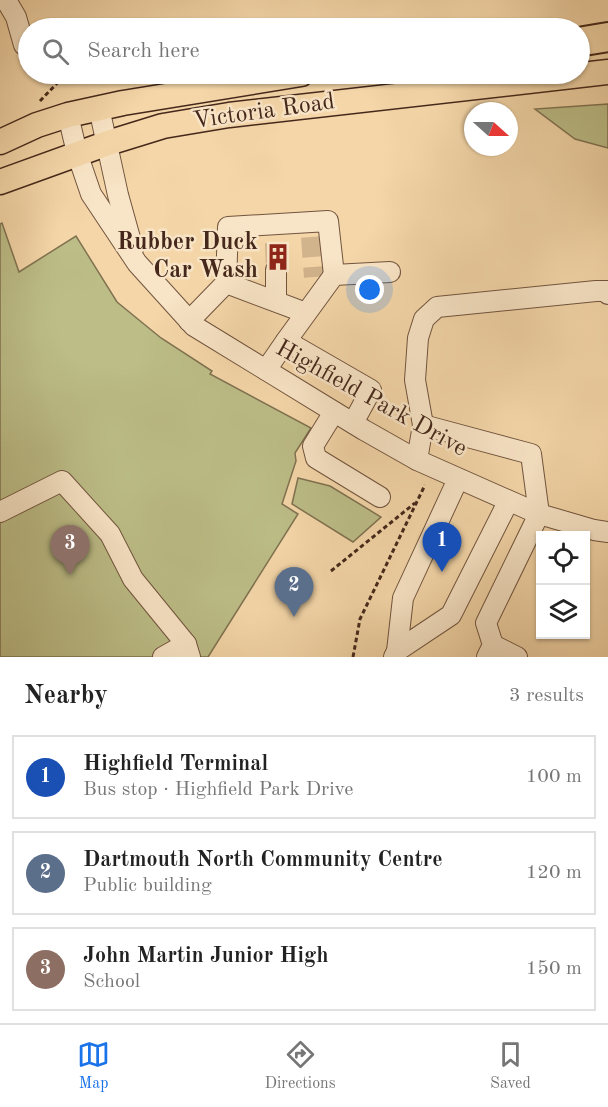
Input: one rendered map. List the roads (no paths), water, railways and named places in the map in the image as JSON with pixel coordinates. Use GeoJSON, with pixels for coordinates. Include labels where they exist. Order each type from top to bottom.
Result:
{"type":"FeatureCollection","features":[{"type":"Feature","properties":{"kind":"main road","name":"Victoria Road"},"geometry":{"type":"LineString","coordinates":[[590,74],[608,72]]}},
{"type":"Feature","properties":{"kind":"main road","name":"Victoria Road"},"geometry":{"type":"LineString","coordinates":[[0,142],[37,125],[68,115],[242,84]]}},
{"type":"Feature","properties":{"kind":"main road","name":"Victoria Road"},"geometry":{"type":"LineString","coordinates":[[0,182],[108,142],[163,126],[229,115],[502,84]]}},
{"type":"Feature","properties":{"kind":"street"},"geometry":{"type":"LineString","coordinates":[[6,0],[18,24]]}},
{"type":"Feature","properties":{"kind":"street","name":"Highfield Park Drive"},"geometry":{"type":"LineString","coordinates":[[99,108],[118,195],[137,263]]}},
{"type":"Feature","properties":{"kind":"street","name":"Highfield Park Drive"},"geometry":{"type":"LineString","coordinates":[[68,115],[77,153],[91,194],[137,263],[194,326],[334,412],[425,463],[539,514],[608,532]]}},
{"type":"Feature","properties":{"kind":"street"},"geometry":{"type":"LineString","coordinates":[[189,321],[226,283],[228,227],[275,233],[310,230],[328,221],[324,276],[310,307],[266,370]]}},
{"type":"Feature","properties":{"kind":"street"},"geometry":{"type":"LineString","coordinates":[[276,270],[276,301]]}},
{"type":"Feature","properties":{"kind":"street"},"geometry":{"type":"LineString","coordinates":[[324,276],[390,272]]}},
{"type":"Feature","properties":{"kind":"street"},"geometry":{"type":"LineString","coordinates":[[226,283],[276,301],[310,307]]}},
{"type":"Feature","properties":{"kind":"street"},"geometry":{"type":"LineString","coordinates":[[425,463],[423,425],[415,380],[418,338],[424,319],[437,307],[596,291],[608,291],[608,294]]}},
{"type":"Feature","properties":{"kind":"street"},"geometry":{"type":"LineString","coordinates":[[286,341],[370,390],[353,423]]}},
{"type":"Feature","properties":{"kind":"street"},"geometry":{"type":"LineString","coordinates":[[334,412],[313,446],[316,458],[380,497]]}},
{"type":"Feature","properties":{"kind":"street"},"geometry":{"type":"LineString","coordinates":[[423,425],[531,454],[539,514],[486,623],[490,651],[517,657]]}},
{"type":"Feature","properties":{"kind":"street"},"geometry":{"type":"LineString","coordinates":[[396,654],[403,598],[458,479]]}},
{"type":"Feature","properties":{"kind":"street"},"geometry":{"type":"LineString","coordinates":[[0,512],[62,482],[110,534],[133,579],[188,650],[163,657]]}},
{"type":"Feature","properties":{"kind":"street"},"geometry":{"type":"LineString","coordinates":[[396,654],[451,615],[508,502]]}},
{"type":"Feature","properties":{"kind":"tunnel"},"geometry":{"type":"LineString","coordinates":[[311,237],[314,277]]}},
{"type":"Feature","properties":{"kind":"tunnel"},"geometry":{"type":"LineString","coordinates":[[275,243],[276,270]]}},
{"type":"Feature","properties":{"kind":"place","name":"Rubber Duck Car Wash"},"geometry":{"type":"Point","coordinates":[278,257]}},
{"type":"Feature","properties":{"kind":"place","name":"Highfield Terminal"},"geometry":{"type":"Point","coordinates":[442,572]}},
{"type":"Feature","properties":{"kind":"place","name":"John Martin Junior High"},"geometry":{"type":"Point","coordinates":[70,575]}},
{"type":"Feature","properties":{"kind":"place","name":"Dartmouth North Community Centre"},"geometry":{"type":"Point","coordinates":[294,617]}}]}
